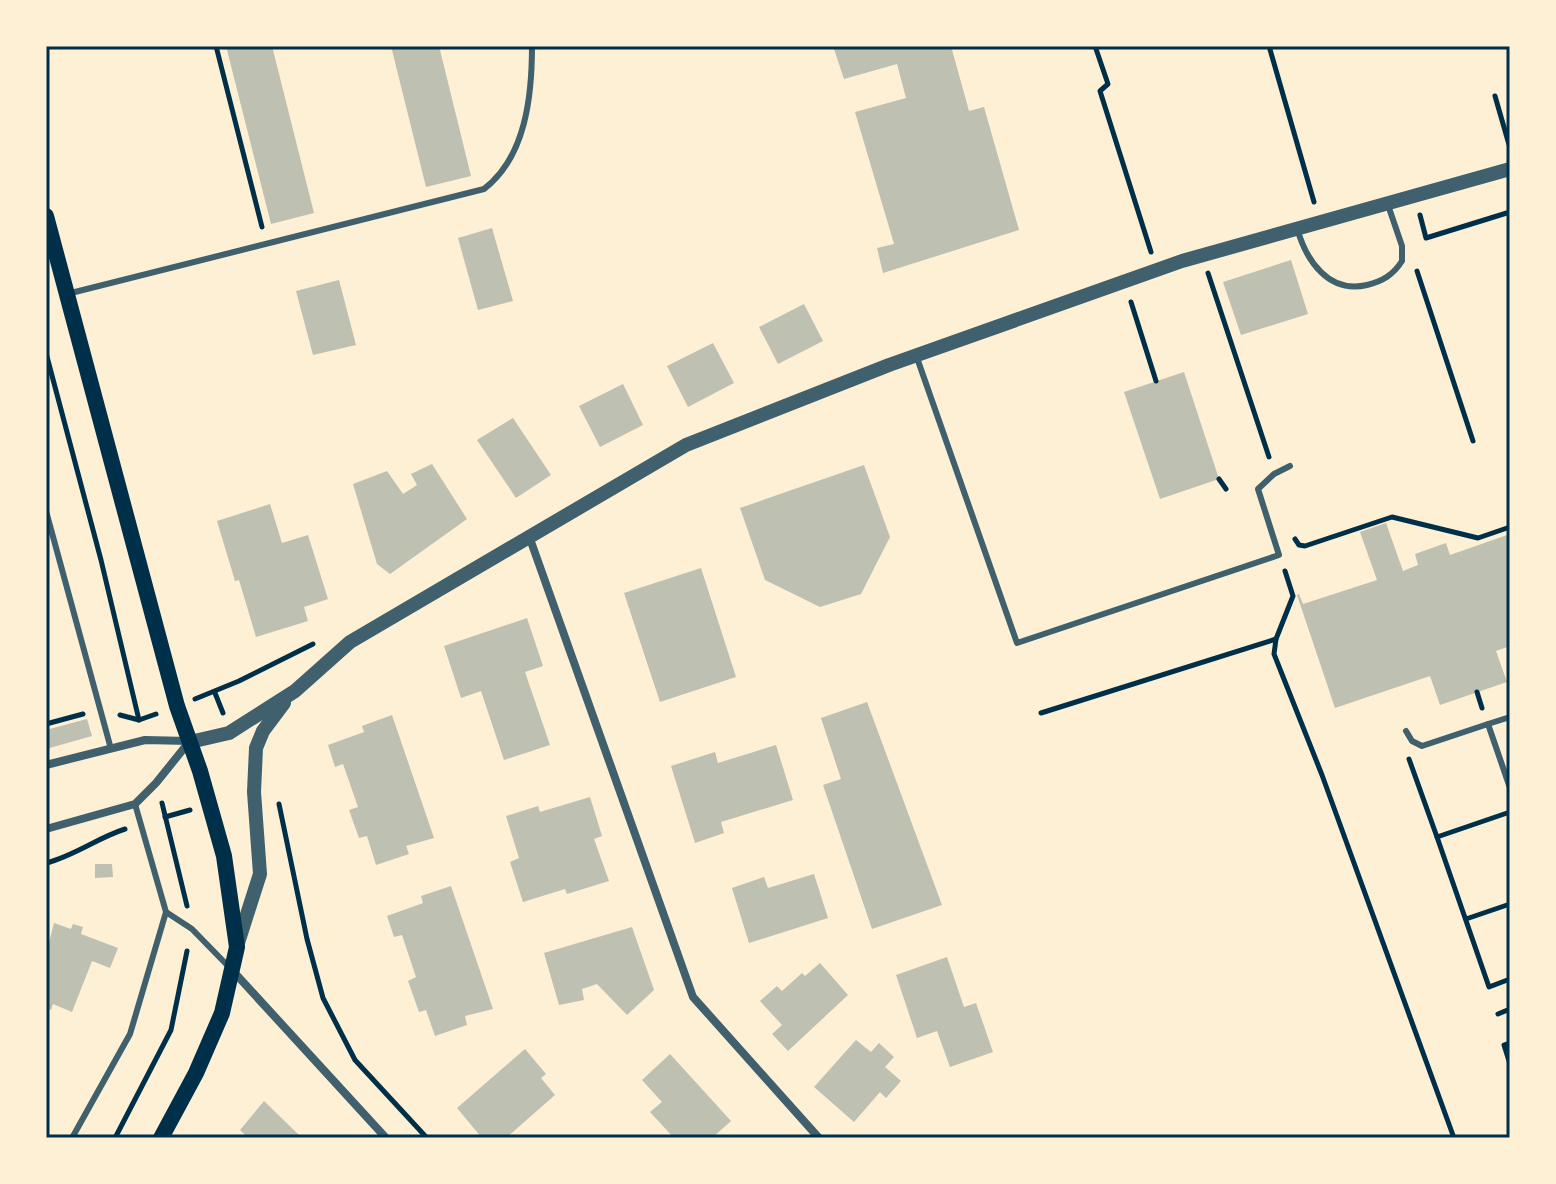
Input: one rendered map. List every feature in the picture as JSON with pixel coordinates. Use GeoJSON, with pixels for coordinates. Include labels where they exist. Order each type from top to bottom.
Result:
{"type":"FeatureCollection","features":[{"type":"Feature","properties":{"kind":"main road"},"geometry":{"type":"LineString","coordinates":[[46,216],[177,706],[224,856],[237,947],[222,1013],[196,1073],[161,1138]]}},
{"type":"Feature","properties":{"kind":"street"},"geometry":{"type":"LineString","coordinates":[[237,947],[260,874],[254,792],[256,748],[263,731],[295,691],[350,642],[686,445],[916,355],[1182,261],[1509,168]]}},
{"type":"Feature","properties":{"kind":"street"},"geometry":{"type":"LineString","coordinates":[[529,536],[693,997],[819,1138]]}},
{"type":"Feature","properties":{"kind":"street"},"geometry":{"type":"LineString","coordinates":[[46,829],[135,804],[190,742],[295,691]]}},
{"type":"Feature","properties":{"kind":"street"},"geometry":{"type":"LineString","coordinates":[[46,765],[145,740],[190,742]]}},
{"type":"Feature","properties":{"kind":"street"},"geometry":{"type":"LineString","coordinates":[[232,970],[386,1138]]}},
{"type":"Feature","properties":{"kind":"lane"},"geometry":{"type":"LineString","coordinates":[[67,294],[484,189],[505,169],[517,143],[528,105],[532,46]]}},
{"type":"Feature","properties":{"kind":"lane"},"geometry":{"type":"LineString","coordinates":[[1297,228],[1302,244],[1321,273],[1343,286],[1380,281],[1395,272],[1403,257],[1387,202]]}},
{"type":"Feature","properties":{"kind":"lane"},"geometry":{"type":"LineString","coordinates":[[916,355],[1017,643],[1279,555],[1258,489],[1274,474],[1290,466]]}},
{"type":"Feature","properties":{"kind":"lane"},"geometry":{"type":"LineString","coordinates":[[46,511],[111,749]]}},
{"type":"Feature","properties":{"kind":"lane"},"geometry":{"type":"LineString","coordinates":[[1406,731],[1412,741],[1422,746],[1510,717]]}},
{"type":"Feature","properties":{"kind":"lane"},"geometry":{"type":"LineString","coordinates":[[1488,724],[1510,788]]}},
{"type":"Feature","properties":{"kind":"lane"},"geometry":{"type":"LineString","coordinates":[[72,1138],[130,1034],[166,912],[135,804]]}},
{"type":"Feature","properties":{"kind":"lane"},"geometry":{"type":"LineString","coordinates":[[166,912],[192,929],[232,970]]}},
{"type":"Feature","properties":{"kind":"path"},"geometry":{"type":"LineString","coordinates":[[216,46],[266,243]]}},
{"type":"Feature","properties":{"kind":"path"},"geometry":{"type":"LineString","coordinates":[[1095,46],[1108,84],[1100,91],[1152,256]]}},
{"type":"Feature","properties":{"kind":"path"},"geometry":{"type":"LineString","coordinates":[[1269,46],[1316,207]]}},
{"type":"Feature","properties":{"kind":"path"},"geometry":{"type":"LineString","coordinates":[[1495,96],[1510,148]]}},
{"type":"Feature","properties":{"kind":"path"},"geometry":{"type":"LineString","coordinates":[[1419,209],[1426,238],[1510,212]]}},
{"type":"Feature","properties":{"kind":"path"},"geometry":{"type":"LineString","coordinates":[[1403,257],[1413,260],[1473,441]]}},
{"type":"Feature","properties":{"kind":"path"},"geometry":{"type":"LineString","coordinates":[[1198,278],[1208,275],[1274,474]]}},
{"type":"Feature","properties":{"kind":"path"},"geometry":{"type":"LineString","coordinates":[[1129,297],[1156,381]]}},
{"type":"Feature","properties":{"kind":"path"},"geometry":{"type":"LineString","coordinates":[[46,353],[145,740]]}},
{"type":"Feature","properties":{"kind":"path"},"geometry":{"type":"LineString","coordinates":[[1219,479],[1226,489]]}},
{"type":"Feature","properties":{"kind":"path"},"geometry":{"type":"LineString","coordinates":[[1454,1138],[1322,775],[1274,654],[1276,639],[1293,597],[1279,555],[1392,517],[1478,538],[1510,527]]}},
{"type":"Feature","properties":{"kind":"path"},"geometry":{"type":"LineString","coordinates":[[1291,527],[1297,543],[1305,546]]}},
{"type":"Feature","properties":{"kind":"path"},"geometry":{"type":"LineString","coordinates":[[1041,713],[1276,639]]}},
{"type":"Feature","properties":{"kind":"path"},"geometry":{"type":"LineString","coordinates":[[1406,751],[1489,987],[1510,979]]}},
{"type":"Feature","properties":{"kind":"path"},"geometry":{"type":"LineString","coordinates":[[278,802],[323,998],[355,1060],[427,1138]]}},
{"type":"Feature","properties":{"kind":"path"},"geometry":{"type":"LineString","coordinates":[[1437,837],[1510,812]]}},
{"type":"Feature","properties":{"kind":"path"},"geometry":{"type":"LineString","coordinates":[[46,863],[67,858],[102,837],[166,817]]}},
{"type":"Feature","properties":{"kind":"path"},"geometry":{"type":"LineString","coordinates":[[1466,919],[1510,904]]}},
{"type":"Feature","properties":{"kind":"path"},"geometry":{"type":"LineString","coordinates":[[1498,1014],[1510,1009]]}},
{"type":"Feature","properties":{"kind":"path"},"geometry":{"type":"LineString","coordinates":[[1510,1043],[1504,1045],[1510,1064]]}},
{"type":"Feature","properties":{"kind":"building"},"geometry":{"type":"Polygon","coordinates":[[[226,46],[272,46],[314,213],[271,224],[226,46]]]}},
{"type":"Feature","properties":{"kind":"building"},"geometry":{"type":"Polygon","coordinates":[[[391,46],[439,46],[471,176],[426,187],[391,46]]]}},
{"type":"Feature","properties":{"kind":"building"},"geometry":{"type":"Polygon","coordinates":[[[833,46],[951,46],[969,111],[984,107],[1019,230],[883,273],[877,248],[894,244],[855,112],[906,98],[897,64],[844,79],[833,46]]]}},
{"type":"Feature","properties":{"kind":"building"},"geometry":{"type":"Polygon","coordinates":[[[492,228],[513,301],[478,310],[458,238],[492,228]]]}},
{"type":"Feature","properties":{"kind":"building"},"geometry":{"type":"Polygon","coordinates":[[[1291,260],[1308,314],[1241,335],[1223,282],[1291,260]]]}},
{"type":"Feature","properties":{"kind":"building"},"geometry":{"type":"Polygon","coordinates":[[[339,280],[356,345],[313,355],[296,291],[339,280]]]}},
{"type":"Feature","properties":{"kind":"building"},"geometry":{"type":"Polygon","coordinates":[[[804,304],[823,341],[778,364],[759,327],[804,304]]]}},
{"type":"Feature","properties":{"kind":"building"},"geometry":{"type":"Polygon","coordinates":[[[713,343],[734,383],[688,407],[667,366],[713,343]]]}},
{"type":"Feature","properties":{"kind":"building"},"geometry":{"type":"Polygon","coordinates":[[[1184,372],[1219,479],[1160,499],[1124,392],[1184,372]]]}},
{"type":"Feature","properties":{"kind":"building"},"geometry":{"type":"Polygon","coordinates":[[[623,384],[643,425],[600,447],[579,406],[623,384]]]}},
{"type":"Feature","properties":{"kind":"building"},"geometry":{"type":"Polygon","coordinates":[[[513,418],[551,475],[516,498],[477,440],[513,418]]]}},
{"type":"Feature","properties":{"kind":"building"},"geometry":{"type":"Polygon","coordinates":[[[432,464],[467,519],[390,574],[377,564],[353,484],[387,471],[403,494],[417,485],[411,474],[432,464]]]}},
{"type":"Feature","properties":{"kind":"building"},"geometry":{"type":"Polygon","coordinates":[[[864,465],[890,537],[861,594],[820,607],[765,580],[740,508],[864,465]]]}},
{"type":"Feature","properties":{"kind":"building"},"geometry":{"type":"Polygon","coordinates":[[[270,504],[282,543],[308,535],[328,599],[304,607],[308,621],[256,637],[217,521],[270,504]]]}},
{"type":"Feature","properties":{"kind":"building"},"geometry":{"type":"Polygon","coordinates":[[[1386,523],[1403,571],[1418,565],[1415,554],[1446,543],[1450,555],[1510,534],[1510,646],[1496,651],[1507,682],[1440,705],[1430,676],[1335,708],[1297,595],[1303,604],[1377,580],[1360,532],[1386,523]]]}},
{"type":"Feature","properties":{"kind":"building"},"geometry":{"type":"Polygon","coordinates":[[[701,568],[736,677],[660,702],[624,593],[701,568]]]}},
{"type":"Feature","properties":{"kind":"building"},"geometry":{"type":"Polygon","coordinates":[[[527,618],[543,666],[525,672],[550,745],[504,760],[481,691],[461,698],[444,646],[527,618]]]}},
{"type":"Feature","properties":{"kind":"building"},"geometry":{"type":"Polygon","coordinates":[[[867,702],[942,905],[872,929],[823,785],[841,779],[821,718],[867,702]]]}},
{"type":"Feature","properties":{"kind":"building"},"geometry":{"type":"Polygon","coordinates":[[[392,715],[434,838],[406,846],[409,854],[376,865],[367,836],[359,838],[349,810],[358,807],[343,764],[335,767],[328,745],[364,732],[362,726],[392,715]]]}},
{"type":"Feature","properties":{"kind":"building"},"geometry":{"type":"Polygon","coordinates":[[[87,719],[92,736],[46,749],[46,730],[87,719]]]}},
{"type":"Feature","properties":{"kind":"building"},"geometry":{"type":"Polygon","coordinates":[[[776,745],[793,800],[721,822],[724,833],[695,843],[671,766],[715,752],[718,763],[776,745]]]}},
{"type":"Feature","properties":{"kind":"building"},"geometry":{"type":"Polygon","coordinates":[[[590,797],[602,836],[594,839],[609,881],[567,894],[565,889],[523,902],[510,862],[519,858],[506,816],[538,806],[540,812],[590,797]]]}},
{"type":"Feature","properties":{"kind":"building"},"geometry":{"type":"Polygon","coordinates":[[[95,864],[112,864],[113,877],[95,878],[95,864]]]}},
{"type":"Feature","properties":{"kind":"building"},"geometry":{"type":"Polygon","coordinates":[[[814,874],[828,918],[749,943],[732,888],[764,877],[768,888],[814,874]]]}},
{"type":"Feature","properties":{"kind":"building"},"geometry":{"type":"Polygon","coordinates":[[[451,886],[493,1009],[465,1016],[467,1025],[435,1036],[426,1010],[419,1012],[408,981],[416,977],[402,935],[394,937],[387,916],[423,903],[421,896],[451,886]]]}},
{"type":"Feature","properties":{"kind":"building"},"geometry":{"type":"Polygon","coordinates":[[[54,923],[71,929],[73,924],[83,927],[81,934],[118,948],[110,968],[92,961],[72,1012],[53,1004],[51,1010],[46,1008],[46,954],[54,923]]]}},
{"type":"Feature","properties":{"kind":"building"},"geometry":{"type":"Polygon","coordinates":[[[632,927],[654,990],[627,1015],[597,984],[582,989],[584,1000],[559,1005],[544,953],[632,927]]]}},
{"type":"Feature","properties":{"kind":"building"},"geometry":{"type":"Polygon","coordinates":[[[947,957],[964,1007],[976,1003],[993,1052],[950,1067],[937,1031],[917,1038],[896,975],[947,957]]]}},
{"type":"Feature","properties":{"kind":"building"},"geometry":{"type":"Polygon","coordinates":[[[820,963],[848,995],[788,1051],[772,1034],[782,1025],[760,1001],[777,986],[782,991],[802,973],[805,976],[820,963]]]}},
{"type":"Feature","properties":{"kind":"building"},"geometry":{"type":"Polygon","coordinates":[[[856,1040],[871,1052],[879,1043],[894,1057],[885,1067],[901,1081],[886,1098],[880,1092],[854,1122],[814,1087],[856,1040]]]}},
{"type":"Feature","properties":{"kind":"building"},"geometry":{"type":"Polygon","coordinates":[[[525,1049],[546,1074],[541,1078],[555,1095],[506,1138],[482,1138],[457,1108],[525,1049]]]}},
{"type":"Feature","properties":{"kind":"building"},"geometry":{"type":"Polygon","coordinates":[[[670,1054],[731,1121],[712,1138],[674,1138],[650,1112],[662,1102],[642,1080],[670,1054]]]}},
{"type":"Feature","properties":{"kind":"building"},"geometry":{"type":"Polygon","coordinates":[[[264,1101],[302,1138],[248,1138],[240,1130],[264,1101]]]}}]}
